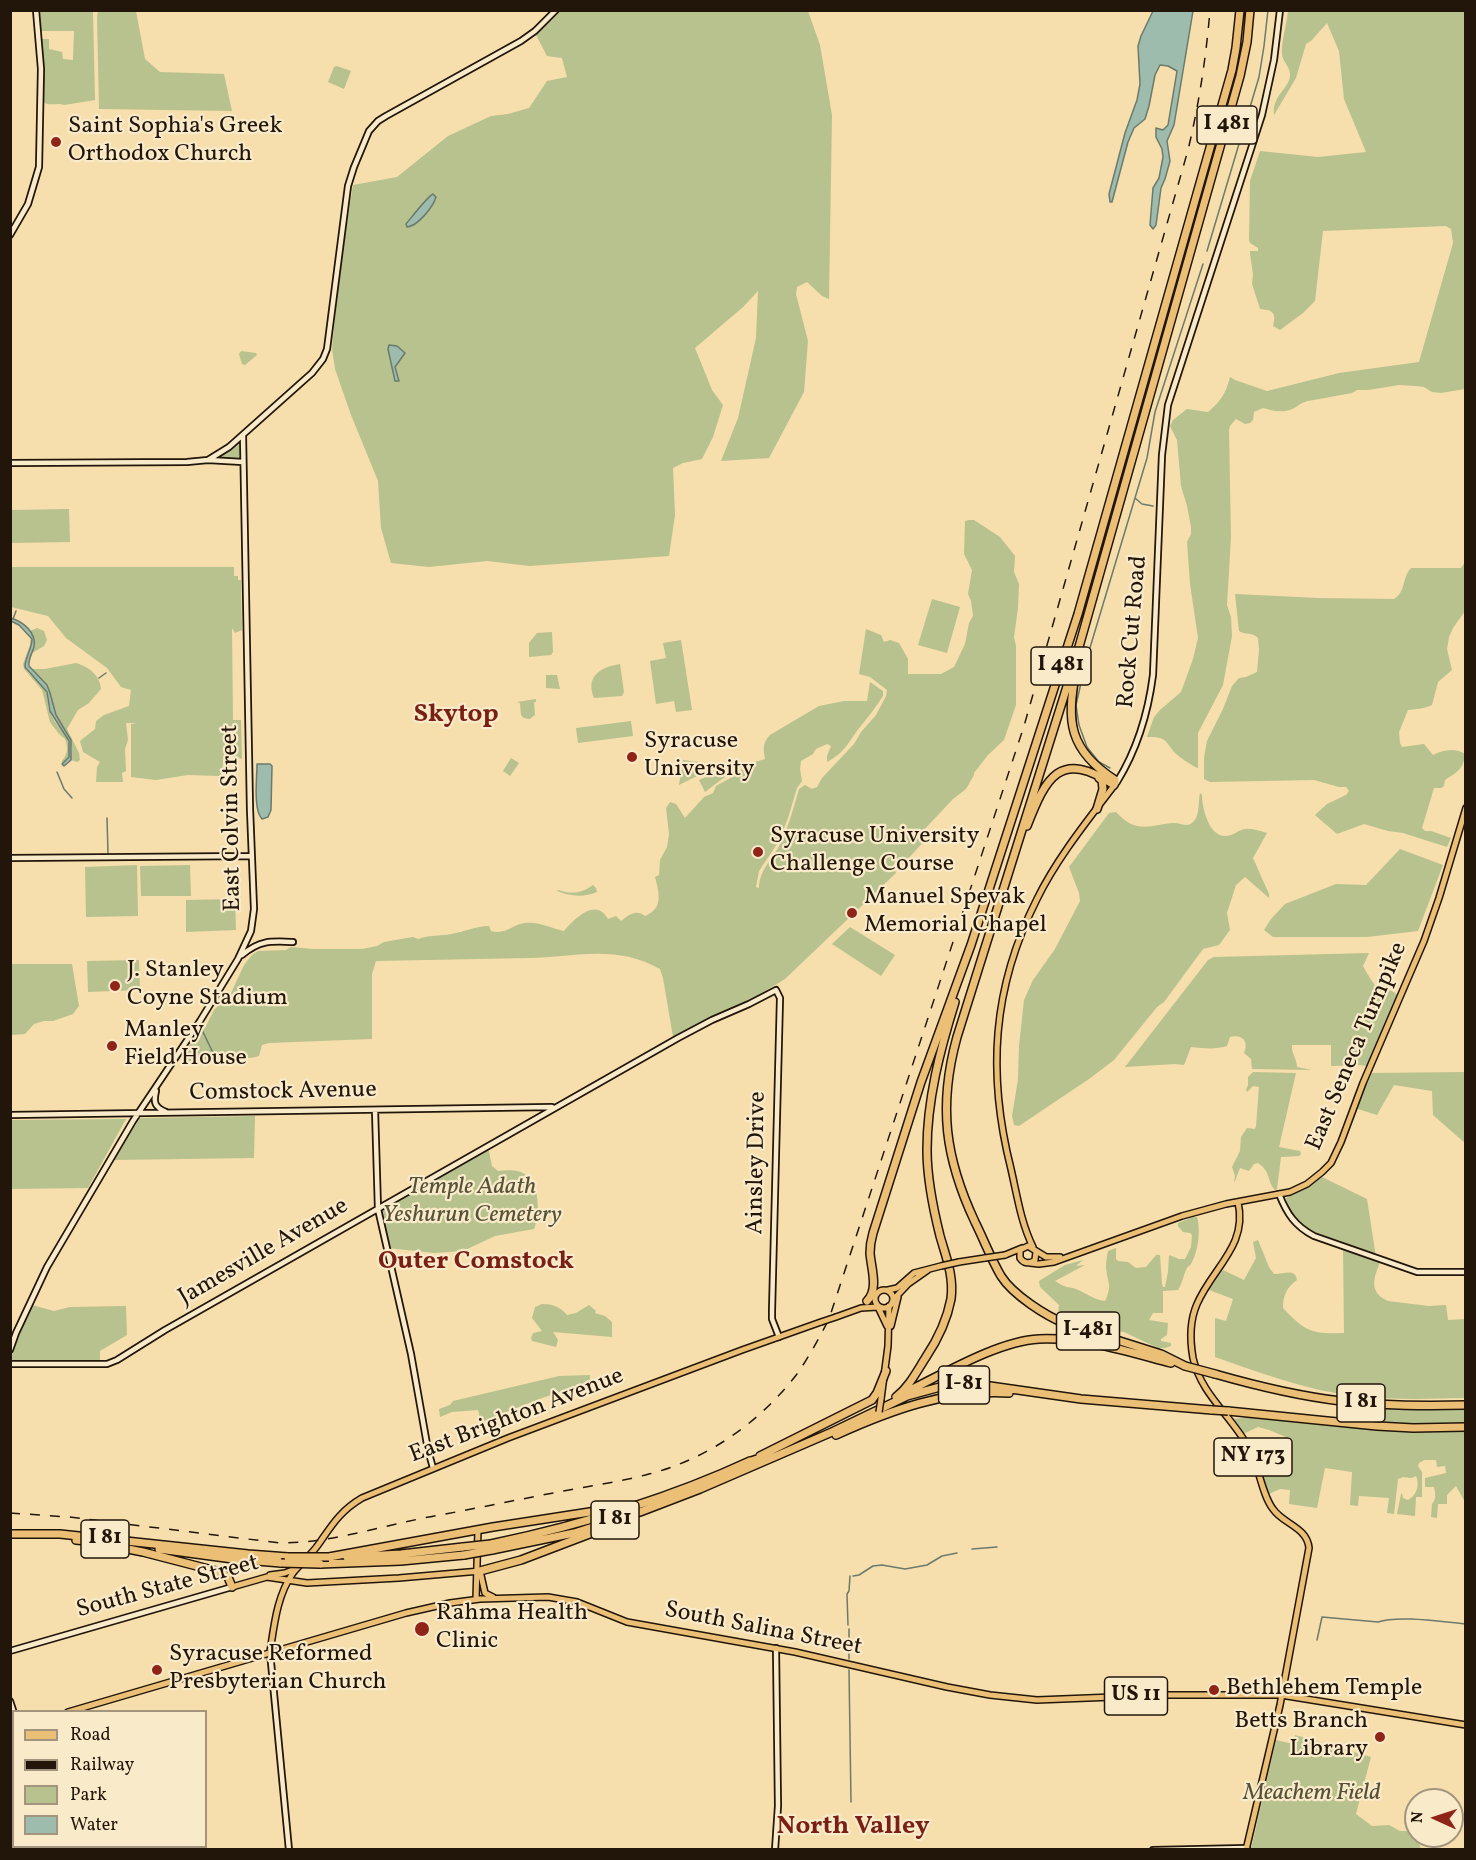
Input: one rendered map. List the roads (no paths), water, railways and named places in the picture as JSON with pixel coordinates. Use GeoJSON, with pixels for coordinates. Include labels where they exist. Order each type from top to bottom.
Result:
{"type":"FeatureCollection","features":[{"type":"Feature","properties":{"kind":"highway","name":"I 481"},"geometry":{"type":"LineString","coordinates":[[872,1266],[870,1252],[873,1233],[921,1082],[971,945],[1078,614],[1232,70],[1240,10]]}},
{"type":"Feature","properties":{"kind":"highway","name":"I 481"},"geometry":{"type":"LineString","coordinates":[[966,1008],[1089,614],[1240,76],[1247,42],[1250,10]]}},
{"type":"Feature","properties":{"kind":"highway"},"geometry":{"type":"LineString","coordinates":[[1089,614],[1072,688],[1071,722],[1077,741],[1084,753],[1115,784]]}},
{"type":"Feature","properties":{"kind":"highway"},"geometry":{"type":"LineString","coordinates":[[1002,893],[1033,810],[1046,784],[1054,776],[1067,770],[1080,769],[1115,784]]}},
{"type":"Feature","properties":{"kind":"highway"},"geometry":{"type":"LineString","coordinates":[[1095,774],[1103,783],[1097,810]]}},
{"type":"Feature","properties":{"kind":"highway"},"geometry":{"type":"LineString","coordinates":[[896,1397],[907,1386],[944,1326],[951,1298],[950,1272],[930,1183],[928,1132],[933,1084],[971,945]]}},
{"type":"Feature","properties":{"kind":"highway","name":"I-481"},"geometry":{"type":"LineString","coordinates":[[966,1008],[955,1044],[949,1075],[945,1102],[947,1134],[954,1167],[966,1203],[1003,1278],[1024,1299],[1054,1319],[1161,1354],[1185,1366]]}},
{"type":"Feature","properties":{"kind":"highway"},"geometry":{"type":"LineString","coordinates":[[872,1266],[878,1281],[876,1294]]}},
{"type":"Feature","properties":{"kind":"highway"},"geometry":{"type":"LineString","coordinates":[[867,1301],[871,1298],[873,1290],[872,1266]]}},
{"type":"Feature","properties":{"kind":"highway","name":"I 81"},"geometry":{"type":"LineString","coordinates":[[1027,1341],[1038,1339],[1070,1341],[1106,1347],[1286,1392],[1340,1401],[1466,1405]]}},
{"type":"Feature","properties":{"kind":"highway","name":"I-81"},"geometry":{"type":"LineString","coordinates":[[748,1462],[800,1442],[981,1356],[1027,1341]]}},
{"type":"Feature","properties":{"kind":"highway"},"geometry":{"type":"LineString","coordinates":[[748,1462],[872,1400],[886,1371]]}},
{"type":"Feature","properties":{"kind":"highway","name":"I-81"},"geometry":{"type":"LineString","coordinates":[[733,1475],[907,1396],[940,1388],[983,1385],[1059,1397],[1265,1414]]}},
{"type":"Feature","properties":{"kind":"highway"},"geometry":{"type":"LineString","coordinates":[[733,1475],[749,1471],[879,1414],[972,1392],[1010,1393],[1095,1403],[1120,1403]]}},
{"type":"Feature","properties":{"kind":"highway","name":"I 81"},"geometry":{"type":"LineString","coordinates":[[1265,1414],[1359,1425],[1413,1428],[1466,1427]]}},
{"type":"Feature","properties":{"kind":"highway","name":"I 81"},"geometry":{"type":"LineString","coordinates":[[491,1547],[646,1504],[700,1484],[748,1462]]}},
{"type":"Feature","properties":{"kind":"highway","name":"I 81"},"geometry":{"type":"LineString","coordinates":[[10,1539],[49,1538],[281,1563],[401,1561],[574,1533],[640,1512],[733,1475]]}},
{"type":"Feature","properties":{"kind":"highway"},"geometry":{"type":"LineString","coordinates":[[329,1557],[477,1530],[646,1504]]}},
{"type":"Feature","properties":{"kind":"highway"},"geometry":{"type":"LineString","coordinates":[[479,1571],[546,1551],[640,1512]]}},
{"type":"Feature","properties":{"kind":"highway","name":"I 81"},"geometry":{"type":"LineString","coordinates":[[10,1534],[60,1534],[288,1557],[464,1551]]}},
{"type":"Feature","properties":{"kind":"highway"},"geometry":{"type":"LineString","coordinates":[[91,1542],[142,1552],[220,1572],[228,1577],[232,1587]]}},
{"type":"Feature","properties":{"kind":"main road","name":"Rock Cut Road"},"geometry":{"type":"LineString","coordinates":[[1034,1250],[1026,1232],[999,1112],[996,1055],[1004,992],[1015,951],[1037,899],[1057,864],[1115,784]]}},
{"type":"Feature","properties":{"kind":"main road","name":"East Seneca Turnpike"},"geometry":{"type":"LineString","coordinates":[[1238,1202],[1297,1189],[1327,1168],[1336,1154],[1363,1083],[1427,932],[1466,808]]}},
{"type":"Feature","properties":{"kind":"main road"},"geometry":{"type":"LineString","coordinates":[[1006,1255],[1020,1258],[1024,1262],[1047,1263],[1182,1216],[1238,1202]]}},
{"type":"Feature","properties":{"kind":"main road","name":"NY 173"},"geometry":{"type":"LineString","coordinates":[[1238,1202],[1240,1218],[1237,1238],[1198,1302],[1194,1313],[1192,1354],[1198,1375],[1207,1392],[1250,1450],[1270,1505],[1279,1516],[1305,1535],[1309,1550],[1281,1695],[1247,1849]]}},
{"type":"Feature","properties":{"kind":"main road"},"geometry":{"type":"LineString","coordinates":[[1221,1205],[1234,1209],[1240,1218]]}},
{"type":"Feature","properties":{"kind":"main road","name":"Rock Cut Road"},"geometry":{"type":"LineString","coordinates":[[1023,1247],[1026,1232]]}},
{"type":"Feature","properties":{"kind":"main road"},"geometry":{"type":"LineString","coordinates":[[888,1333],[875,1301],[876,1294],[882,1290],[897,1288],[914,1272],[1006,1255],[1023,1247],[1046,1257],[1065,1258]]}},
{"type":"Feature","properties":{"kind":"main road"},"geometry":{"type":"LineString","coordinates":[[1020,1258],[1019,1252],[1023,1247]]}},
{"type":"Feature","properties":{"kind":"main road"},"geometry":{"type":"LineString","coordinates":[[1030,1263],[1035,1260],[1034,1250]]}},
{"type":"Feature","properties":{"kind":"main road"},"geometry":{"type":"LineString","coordinates":[[878,1307],[883,1308],[891,1304],[908,1284],[928,1270]]}},
{"type":"Feature","properties":{"kind":"main road"},"geometry":{"type":"LineString","coordinates":[[879,1414],[886,1371],[892,1295],[888,1290]]}},
{"type":"Feature","properties":{"kind":"main road"},"geometry":{"type":"LineString","coordinates":[[888,1333],[901,1292]]}},
{"type":"Feature","properties":{"kind":"main road","name":"East Brighton Avenue"},"geometry":{"type":"LineString","coordinates":[[861,1308],[876,1294]]}},
{"type":"Feature","properties":{"kind":"main road","name":"East Brighton Avenue"},"geometry":{"type":"LineString","coordinates":[[270,1652],[277,1612],[292,1574],[317,1547],[337,1517],[362,1498],[508,1438],[779,1337],[861,1308],[878,1307]]}},
{"type":"Feature","properties":{"kind":"main road"},"geometry":{"type":"LineString","coordinates":[[477,1530],[480,1542],[478,1599]]}},
{"type":"Feature","properties":{"kind":"main road"},"geometry":{"type":"LineString","coordinates":[[262,1578],[297,1569]]}},
{"type":"Feature","properties":{"kind":"main road"},"geometry":{"type":"LineString","coordinates":[[479,1571],[485,1593],[496,1597]]}},
{"type":"Feature","properties":{"kind":"main road","name":"South State Street"},"geometry":{"type":"LineString","coordinates":[[232,1587],[273,1577],[301,1582],[390,1579],[479,1571]]}},
{"type":"Feature","properties":{"kind":"main road"},"geometry":{"type":"LineString","coordinates":[[292,1574],[301,1582]]}},
{"type":"Feature","properties":{"kind":"main road","name":"South Salina Street"},"geometry":{"type":"LineString","coordinates":[[75,1710],[406,1613],[478,1599],[532,1597],[561,1599],[583,1604],[627,1622],[776,1648],[963,1691],[1024,1699],[1164,1695],[1281,1695],[1466,1725]]}},
{"type":"Feature","properties":{"kind":"street"},"geometry":{"type":"LineString","coordinates":[[10,235],[28,204],[39,167],[41,69],[36,10]]}},
{"type":"Feature","properties":{"kind":"street"},"geometry":{"type":"LineString","coordinates":[[208,460],[243,435],[312,373],[323,359],[327,349],[345,198],[364,142],[373,126],[386,116],[521,41],[556,10]]}},
{"type":"Feature","properties":{"kind":"street","name":"Rock Cut Road"},"geometry":{"type":"LineString","coordinates":[[1115,784],[1128,765],[1143,730],[1150,701],[1162,455],[1168,405],[1257,134],[1274,60],[1281,10]]}},
{"type":"Feature","properties":{"kind":"street","name":"East Colvin Street"},"geometry":{"type":"LineString","coordinates":[[10,1350],[41,1277],[138,1113],[200,1021],[238,959],[253,923],[243,435]]}},
{"type":"Feature","properties":{"kind":"street"},"geometry":{"type":"LineString","coordinates":[[10,464],[208,460],[243,462]]}},
{"type":"Feature","properties":{"kind":"street"},"geometry":{"type":"LineString","coordinates":[[10,858],[251,856]]}},
{"type":"Feature","properties":{"kind":"street"},"geometry":{"type":"LineString","coordinates":[[238,959],[250,948],[262,943],[293,942]]}},
{"type":"Feature","properties":{"kind":"street","name":"Jamesville Avenue"},"geometry":{"type":"LineString","coordinates":[[10,1364],[111,1363],[555,1107],[703,1024],[776,990]]}},
{"type":"Feature","properties":{"kind":"street","name":"Ainsley Drive"},"geometry":{"type":"LineString","coordinates":[[776,990],[780,998],[772,1319],[779,1337]]}},
{"type":"Feature","properties":{"kind":"street"},"geometry":{"type":"LineString","coordinates":[[159,1084],[154,1102],[157,1107],[169,1113]]}},
{"type":"Feature","properties":{"kind":"street","name":"Comstock Avenue"},"geometry":{"type":"LineString","coordinates":[[10,1115],[555,1107]]}},
{"type":"Feature","properties":{"kind":"street"},"geometry":{"type":"LineString","coordinates":[[375,1110],[378,1209],[411,1354],[433,1468]]}},
{"type":"Feature","properties":{"kind":"street"},"geometry":{"type":"LineString","coordinates":[[1279,1194],[1294,1223],[1314,1236],[1417,1272],[1466,1272]]}},
{"type":"Feature","properties":{"kind":"street","name":"South State Street"},"geometry":{"type":"LineString","coordinates":[[10,1651],[232,1587]]}},
{"type":"Feature","properties":{"kind":"street"},"geometry":{"type":"LineString","coordinates":[[775,1850],[778,1815],[776,1648]]}},
{"type":"Feature","properties":{"kind":"street"},"geometry":{"type":"LineString","coordinates":[[270,1652],[289,1850]]}},
{"type":"Feature","properties":{"kind":"street"},"geometry":{"type":"LineString","coordinates":[[1153,1850],[1247,1849]]}},
{"type":"Feature","properties":{"kind":"water"},"geometry":{"type":"Polygon","coordinates":[[[1153,11],[1193,11],[1174,125],[1167,141],[1170,161],[1161,188],[1156,225],[1153,229],[1150,225],[1153,188],[1159,178],[1163,157],[1156,137],[1156,128],[1163,130],[1168,125],[1177,71],[1168,66],[1160,65],[1155,75],[1145,119],[1134,128],[1128,142],[1112,202],[1110,202],[1109,194],[1125,133],[1137,100],[1140,84],[1138,46],[1153,11]]]}},
{"type":"Feature","properties":{"kind":"water"},"geometry":{"type":"Polygon","coordinates":[[[433,194],[436,197],[428,211],[420,220],[407,227],[406,224],[433,194]]]}},
{"type":"Feature","properties":{"kind":"water"},"geometry":{"type":"Polygon","coordinates":[[[389,345],[397,346],[405,353],[395,367],[399,381],[395,381],[389,345]]]}},
{"type":"Feature","properties":{"kind":"water"},"geometry":{"type":"Polygon","coordinates":[[[10,618],[20,622],[31,632],[34,647],[29,666],[47,685],[56,715],[71,740],[71,760],[64,766],[62,764],[69,757],[69,741],[50,711],[47,692],[25,667],[32,639],[10,618]]]}},
{"type":"Feature","properties":{"kind":"water"},"geometry":{"type":"Polygon","coordinates":[[[257,764],[272,766],[271,810],[268,817],[262,819],[256,801],[257,764]]]}},
{"type":"Feature","properties":{"kind":"waterway"},"geometry":{"type":"LineString","coordinates":[[1207,251],[1259,77],[1268,10]]}},
{"type":"Feature","properties":{"kind":"waterway"},"geometry":{"type":"LineString","coordinates":[[1110,768],[1099,762],[1087,747],[1079,725],[1076,705],[1086,661],[1147,458],[1155,412],[1203,264]]}},
{"type":"Feature","properties":{"kind":"waterway"},"geometry":{"type":"LineString","coordinates":[[1135,498],[1142,504],[1153,506]]}},
{"type":"Feature","properties":{"kind":"waterway"},"geometry":{"type":"LineString","coordinates":[[13,619],[16,611]]}},
{"type":"Feature","properties":{"kind":"waterway"},"geometry":{"type":"LineString","coordinates":[[99,678],[106,673]]}},
{"type":"Feature","properties":{"kind":"waterway"},"geometry":{"type":"LineString","coordinates":[[57,772],[64,789],[72,798]]}},
{"type":"Feature","properties":{"kind":"waterway"},"geometry":{"type":"LineString","coordinates":[[107,818],[108,853]]}},
{"type":"Feature","properties":{"kind":"waterway"},"geometry":{"type":"LineString","coordinates":[[201,1028],[217,1061]]}},
{"type":"Feature","properties":{"kind":"waterway"},"geometry":{"type":"LineString","coordinates":[[972,1549],[997,1547]]}},
{"type":"Feature","properties":{"kind":"waterway"},"geometry":{"type":"LineString","coordinates":[[853,1576],[873,1566],[882,1565],[905,1569],[927,1565],[942,1556],[957,1553]]}},
{"type":"Feature","properties":{"kind":"waterway"},"geometry":{"type":"LineString","coordinates":[[848,1625],[847,1594],[850,1576]]}},
{"type":"Feature","properties":{"kind":"waterway"},"geometry":{"type":"LineString","coordinates":[[1317,1640],[1322,1617],[1378,1622],[1409,1619],[1466,1624]]}},
{"type":"Feature","properties":{"kind":"waterway"},"geometry":{"type":"LineString","coordinates":[[849,1629],[849,1643]]}},
{"type":"Feature","properties":{"kind":"waterway"},"geometry":{"type":"LineString","coordinates":[[849,1653],[849,1659]]}},
{"type":"Feature","properties":{"kind":"waterway"},"geometry":{"type":"LineString","coordinates":[[849,1670],[851,1802]]}},
{"type":"Feature","properties":{"kind":"railway"},"geometry":{"type":"LineString","coordinates":[[10,1513],[69,1517],[280,1543],[341,1537],[420,1519],[629,1479],[671,1467],[712,1448],[749,1423],[767,1408],[797,1374],[829,1319],[1024,726],[1188,150],[1202,81],[1210,10]]}},
{"type":"Feature","properties":{"kind":"place","name":"Saint Sophia's Greek Orthodox Church"},"geometry":{"type":"Point","coordinates":[56,142]}},
{"type":"Feature","properties":{"kind":"place","name":"Syracuse University"},"geometry":{"type":"Point","coordinates":[632,757]}},
{"type":"Feature","properties":{"kind":"place","name":"Syracuse University Challenge Course"},"geometry":{"type":"Point","coordinates":[758,852]}},
{"type":"Feature","properties":{"kind":"place","name":"Manuel Spevak Memorial Chapel"},"geometry":{"type":"Point","coordinates":[852,913]}},
{"type":"Feature","properties":{"kind":"place","name":"J. Stanley Coyne Stadium"},"geometry":{"type":"Point","coordinates":[115,986]}},
{"type":"Feature","properties":{"kind":"place","name":"Manley Field House"},"geometry":{"type":"Point","coordinates":[112,1046]}},
{"type":"Feature","properties":{"kind":"place","name":"Rahma Health Clinic"},"geometry":{"type":"Point","coordinates":[422,1629]}},
{"type":"Feature","properties":{"kind":"place","name":"Syracuse Reformed Presbyterian Church"},"geometry":{"type":"Point","coordinates":[157,1670]}},
{"type":"Feature","properties":{"kind":"place","name":"Bethlehem Temple"},"geometry":{"type":"Point","coordinates":[1214,1690]}},
{"type":"Feature","properties":{"kind":"place","name":"Betts Branch Library"},"geometry":{"type":"Point","coordinates":[1380,1737]}},
{"type":"Feature","properties":{"kind":"district","name":"Skytop"},"geometry":{"type":"Point","coordinates":[456,716]}},
{"type":"Feature","properties":{"kind":"district","name":"Outer Comstock"},"geometry":{"type":"Point","coordinates":[476,1263]}},
{"type":"Feature","properties":{"kind":"district","name":"North Valley"},"geometry":{"type":"Point","coordinates":[853,1828]}},
{"type":"Feature","properties":{"kind":"park label","name":"Temple Adath Yeshurun Cemetery"},"geometry":{"type":"Point","coordinates":[472,1203]}},
{"type":"Feature","properties":{"kind":"park label","name":"Meachem Field"},"geometry":{"type":"Point","coordinates":[1312,1795]}}]}
